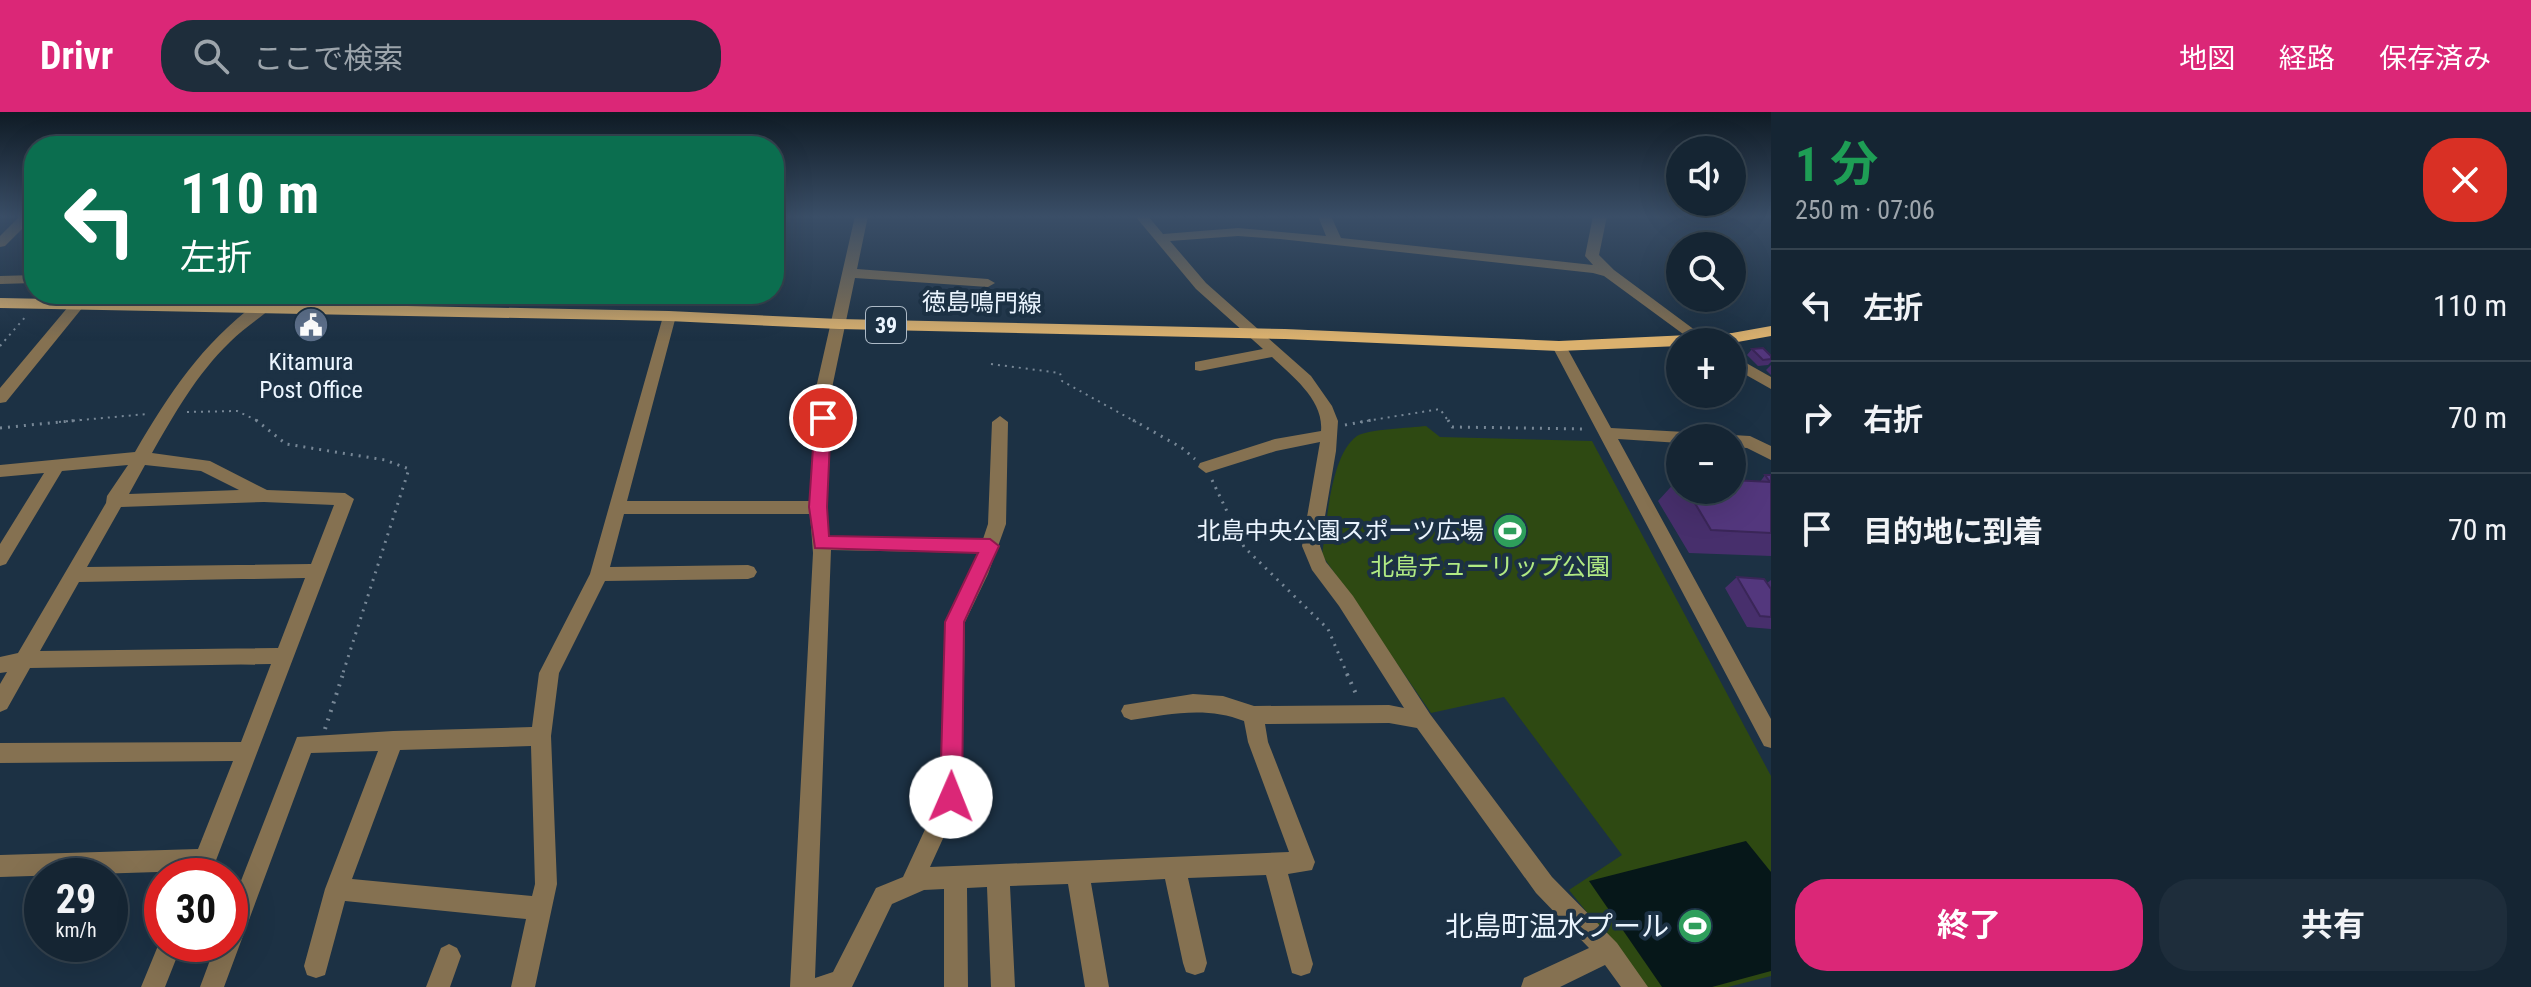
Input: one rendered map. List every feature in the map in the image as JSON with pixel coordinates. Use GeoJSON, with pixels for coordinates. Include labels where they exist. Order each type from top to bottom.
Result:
{"type":"FeatureCollection","features":[{"type":"Feature","properties":{"kind":"main road","name":"徳島鳴門線"},"geometry":{"type":"LineString","coordinates":[[0,303],[24,304]]}},
{"type":"Feature","properties":{"kind":"main road","name":"徳島鳴門線"},"geometry":{"type":"LineString","coordinates":[[38,304],[669,316],[839,324],[1253,333],[1559,346],[1666,341]]}},
{"type":"Feature","properties":{"kind":"main road","name":"徳島鳴門線"},"geometry":{"type":"LineString","coordinates":[[1746,335],[1771,331]]}},
{"type":"Feature","properties":{"kind":"street"},"geometry":{"type":"LineString","coordinates":[[802,987],[821,543],[818,507],[824,388],[852,257]]}},
{"type":"Feature","properties":{"kind":"street"},"geometry":{"type":"LineString","coordinates":[[1175,257],[1201,286],[1306,380],[1326,410],[1329,431],[1311,546],[1318,565],[1346,601],[1423,720],[1544,885],[1609,951],[1636,987]]}},
{"type":"Feature","properties":{"kind":"street"},"geometry":{"type":"LineString","coordinates":[[1485,257],[1609,273]]}},
{"type":"Feature","properties":{"kind":"street"},"geometry":{"type":"LineString","coordinates":[[1593,257],[1609,273],[1685,328]]}},
{"type":"Feature","properties":{"kind":"street"},"geometry":{"type":"LineString","coordinates":[[848,273],[988,283]]}},
{"type":"Feature","properties":{"kind":"street"},"geometry":{"type":"LineString","coordinates":[[0,280],[24,279]]}},
{"type":"Feature","properties":{"kind":"street"},"geometry":{"type":"LineString","coordinates":[[0,398],[78,304]]}},
{"type":"Feature","properties":{"kind":"street"},"geometry":{"type":"LineString","coordinates":[[0,703],[171,403],[196,368],[263,304]]}},
{"type":"Feature","properties":{"kind":"street"},"geometry":{"type":"LineString","coordinates":[[523,987],[546,884],[541,736],[549,673],[599,574],[669,316]]}},
{"type":"Feature","properties":{"kind":"street"},"geometry":{"type":"LineString","coordinates":[[1559,346],[1771,739]]}},
{"type":"Feature","properties":{"kind":"street"},"geometry":{"type":"LineString","coordinates":[[1200,366],[1274,352]]}},
{"type":"Feature","properties":{"kind":"street"},"geometry":{"type":"LineString","coordinates":[[1746,369],[1771,384]]}},
{"type":"Feature","properties":{"kind":"street"},"geometry":{"type":"LineString","coordinates":[[911,884],[951,797],[955,622],[997,524],[1000,422]]}},
{"type":"Feature","properties":{"kind":"street"},"geometry":{"type":"LineString","coordinates":[[1206,467],[1329,431]]}},
{"type":"Feature","properties":{"kind":"street"},"geometry":{"type":"LineString","coordinates":[[1605,431],[1666,436]]}},
{"type":"Feature","properties":{"kind":"street"},"geometry":{"type":"LineString","coordinates":[[1746,442],[1771,454]]}},
{"type":"Feature","properties":{"kind":"street"},"geometry":{"type":"LineString","coordinates":[[0,471],[138,458],[204,465],[264,496]]}},
{"type":"Feature","properties":{"kind":"street"},"geometry":{"type":"LineString","coordinates":[[0,559],[57,466]]}},
{"type":"Feature","properties":{"kind":"street"},"geometry":{"type":"LineString","coordinates":[[113,501],[264,496],[345,499],[206,858]]}},
{"type":"Feature","properties":{"kind":"street"},"geometry":{"type":"LineString","coordinates":[[619,508],[818,507]]}},
{"type":"Feature","properties":{"kind":"street"},"geometry":{"type":"LineString","coordinates":[[821,543],[990,546]]}},
{"type":"Feature","properties":{"kind":"street"},"geometry":{"type":"LineString","coordinates":[[73,575],[317,571]]}},
{"type":"Feature","properties":{"kind":"street"},"geometry":{"type":"LineString","coordinates":[[599,574],[748,572]]}},
{"type":"Feature","properties":{"kind":"street"},"geometry":{"type":"LineString","coordinates":[[0,665],[26,660],[283,656]]}},
{"type":"Feature","properties":{"kind":"street"},"geometry":{"type":"LineString","coordinates":[[1131,711],[1191,702],[1230,704],[1253,715],[1389,714],[1423,720]]}},
{"type":"Feature","properties":{"kind":"street"},"geometry":{"type":"LineString","coordinates":[[823,987],[841,983],[884,896],[924,879],[1304,862],[1258,742],[1253,715]]}},
{"type":"Feature","properties":{"kind":"street"},"geometry":{"type":"LineString","coordinates":[[248,892],[304,744],[541,736]]}},
{"type":"Feature","properties":{"kind":"street"},"geometry":{"type":"LineString","coordinates":[[316,966],[337,889],[393,740]]}},
{"type":"Feature","properties":{"kind":"street"},"geometry":{"type":"LineString","coordinates":[[0,753],[249,751]]}},
{"type":"Feature","properties":{"kind":"street"},"geometry":{"type":"LineString","coordinates":[[1274,863],[1301,964]]}},
{"type":"Feature","properties":{"kind":"street"},"geometry":{"type":"LineString","coordinates":[[0,866],[144,867]]}},
{"type":"Feature","properties":{"kind":"street"},"geometry":{"type":"LineString","coordinates":[[1174,867],[1195,963]]}},
{"type":"Feature","properties":{"kind":"street"},"geometry":{"type":"LineString","coordinates":[[1078,872],[1097,987]]}},
{"type":"Feature","properties":{"kind":"street"},"geometry":{"type":"LineString","coordinates":[[998,875],[1003,987]]}},
{"type":"Feature","properties":{"kind":"street"},"geometry":{"type":"LineString","coordinates":[[955,877],[956,987]]}},
{"type":"Feature","properties":{"kind":"street"},"geometry":{"type":"LineString","coordinates":[[337,889],[541,909]]}},
{"type":"Feature","properties":{"kind":"street"},"geometry":{"type":"LineString","coordinates":[[1533,987],[1609,951]]}},
{"type":"Feature","properties":{"kind":"street"},"geometry":{"type":"LineString","coordinates":[[438,987],[449,956]]}},
{"type":"Feature","properties":{"kind":"street"},"geometry":{"type":"LineString","coordinates":[[153,987],[163,962]]}},
{"type":"Feature","properties":{"kind":"street"},"geometry":{"type":"LineString","coordinates":[[212,987],[221,962]]}},
{"type":"Feature","properties":{"kind":"path"},"geometry":{"type":"LineString","coordinates":[[0,346],[38,304]]}},
{"type":"Feature","properties":{"kind":"path"},"geometry":{"type":"LineString","coordinates":[[991,364],[1060,373],[1062,381],[1182,448],[1206,467],[1244,547],[1328,629],[1365,714]]}},
{"type":"Feature","properties":{"kind":"path"},"geometry":{"type":"LineString","coordinates":[[1329,431],[1440,409],[1452,427],[1605,431]]}},
{"type":"Feature","properties":{"kind":"green space","name":"北島チューリップ公園"},"geometry":{"type":"Polygon","coordinates":[[[1426,426],[1440,437],[1592,441],[1771,776],[1771,976],[1728,987],[1647,987],[1569,890],[1622,855],[1504,697],[1431,713],[1322,555],[1335,474],[1348,445],[1362,434],[1426,426]]]}},
{"type":"Feature","properties":{"kind":"shaded area","name":"北島町温水プール"},"geometry":{"type":"Polygon","coordinates":[[[1746,841],[1771,872],[1771,971],[1712,987],[1662,987],[1589,881],[1746,841]]]}},
{"type":"Feature","properties":{"kind":"building"},"geometry":{"type":"Polygon","coordinates":[[[1763,348],[1771,359],[1763,360],[1752,349],[1763,348]]]}},
{"type":"Feature","properties":{"kind":"building"},"geometry":{"type":"Polygon","coordinates":[[[1746,481],[1771,482],[1771,533],[1711,530],[1695,504],[1746,504],[1746,481]]]}},
{"type":"Feature","properties":{"kind":"building"},"geometry":{"type":"Polygon","coordinates":[[[1737,577],[1764,579],[1771,589],[1771,617],[1760,616],[1737,577]]]}},
{"type":"Feature","properties":{"kind":"place","name":"Kitamura Post Office"},"geometry":{"type":"Point","coordinates":[311,325]}},
{"type":"Feature","properties":{"kind":"place","name":"北島中央公園スポーツ広場"},"geometry":{"type":"Point","coordinates":[1510,531]}},
{"type":"Feature","properties":{"kind":"place","name":"北島町温水プール"},"geometry":{"type":"Point","coordinates":[1695,926]}},
{"type":"Feature","properties":{"kind":"route"},"geometry":{"type":"LineString","coordinates":[[823,418],[818,507],[821,543],[990,546],[955,622],[951,797]]}}]}
